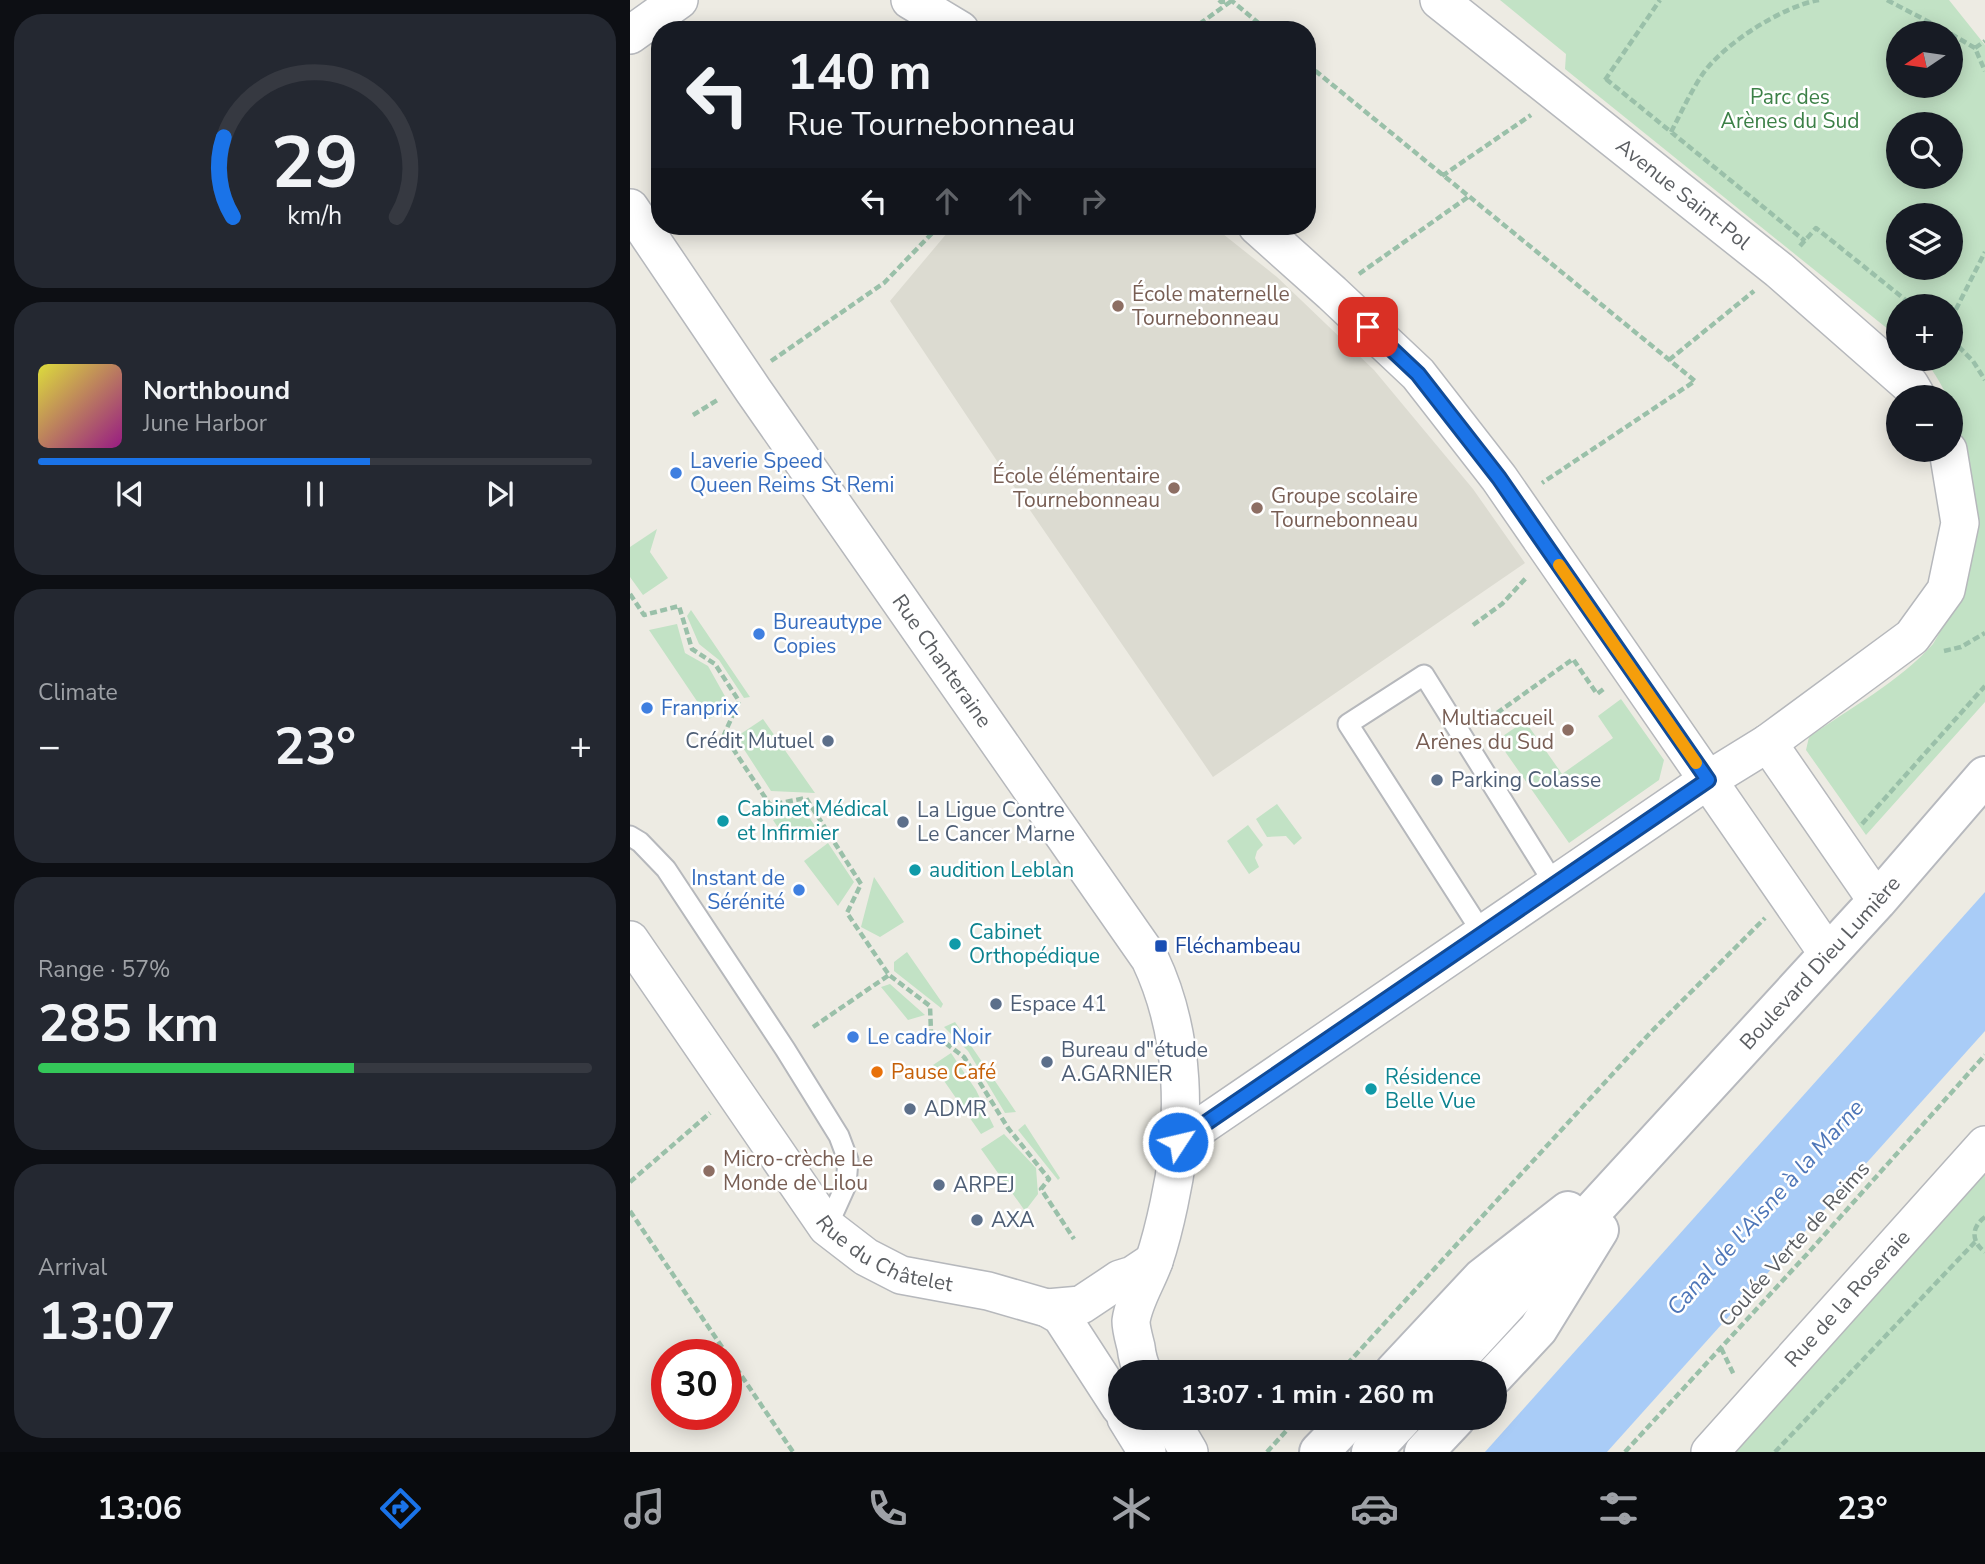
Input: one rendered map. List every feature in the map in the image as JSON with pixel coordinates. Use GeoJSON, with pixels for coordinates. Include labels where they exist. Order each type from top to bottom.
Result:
{"type":"FeatureCollection","features":[{"type":"Feature","properties":{"kind":"main road","name":"Boulevard Dieu Lumière"},"geometry":{"type":"LineString","coordinates":[[1456,1360],[1877,901],[1985,776]]}},
{"type":"Feature","properties":{"kind":"main road","name":"Boulevard Dieu Lumière"},"geometry":{"type":"LineString","coordinates":[[1405,1360],[1482,1278],[1650,1148]]}},
{"type":"Feature","properties":{"kind":"main road","name":"Boulevard Dieu Lumière"},"geometry":{"type":"LineString","coordinates":[[1507,1362],[1538,1329],[1650,1148]]}},
{"type":"Feature","properties":{"kind":"main road"},"geometry":{"type":"LineString","coordinates":[[1319,1452],[1340,1430]]}},
{"type":"Feature","properties":{"kind":"main road"},"geometry":{"type":"LineString","coordinates":[[1371,1452],[1392,1430]]}},
{"type":"Feature","properties":{"kind":"main road"},"geometry":{"type":"LineString","coordinates":[[1424,1452],[1445,1430]]}},
{"type":"Feature","properties":{"kind":"street"},"geometry":{"type":"LineString","coordinates":[[630,35],[679,0]]}},
{"type":"Feature","properties":{"kind":"street"},"geometry":{"type":"LineString","coordinates":[[910,0],[945,21]]}},
{"type":"Feature","properties":{"kind":"street","name":"Avenue Saint-Pol"},"geometry":{"type":"LineString","coordinates":[[1439,0],[1779,270],[1909,385]]}},
{"type":"Feature","properties":{"kind":"street","name":"Rue Chanteraine"},"geometry":{"type":"LineString","coordinates":[[630,208],[747,381],[1150,959],[1161,984],[1178,1060],[1181,1092],[1178,1142],[1169,1203],[1154,1261],[1131,1323],[1138,1360]]}},
{"type":"Feature","properties":{"kind":"street"},"geometry":{"type":"LineString","coordinates":[[1267,235],[1418,374],[1515,501],[1828,954]]}},
{"type":"Feature","properties":{"kind":"street"},"geometry":{"type":"LineString","coordinates":[[1178,1142],[1708,780],[1768,743],[1912,637],[1946,590],[1959,523],[1950,462]]}},
{"type":"Feature","properties":{"kind":"street"},"geometry":{"type":"LineString","coordinates":[[1768,743],[1877,901]]}},
{"type":"Feature","properties":{"kind":"street","name":"Rue du Châtelet"},"geometry":{"type":"LineString","coordinates":[[630,940],[827,1227],[866,1257],[901,1275],[988,1291],[1058,1317]]}},
{"type":"Feature","properties":{"kind":"street","name":"Rue de la Roseraie"},"geometry":{"type":"LineString","coordinates":[[1710,1452],[1985,1145]]}},
{"type":"Feature","properties":{"kind":"street"},"geometry":{"type":"LineString","coordinates":[[1108,1390],[1058,1317],[1154,1261]]}},
{"type":"Feature","properties":{"kind":"street"},"geometry":{"type":"LineString","coordinates":[[1133,1430],[1147,1452]]}},
{"type":"Feature","properties":{"kind":"street"},"geometry":{"type":"LineString","coordinates":[[1176,1430],[1189,1452]]}},
{"type":"Feature","properties":{"kind":"lane"},"geometry":{"type":"LineString","coordinates":[[1483,934],[1348,724],[1424,675],[1555,885]]}},
{"type":"Feature","properties":{"kind":"lane"},"geometry":{"type":"LineString","coordinates":[[630,836],[640,842],[667,869],[839,1136],[848,1160],[846,1185],[827,1227]]}},
{"type":"Feature","properties":{"kind":"path"},"geometry":{"type":"LineString","coordinates":[[1219,0],[1233,1],[1256,21]]}},
{"type":"Feature","properties":{"kind":"path"},"geometry":{"type":"LineString","coordinates":[[1600,86],[1660,0]]}},
{"type":"Feature","properties":{"kind":"path"},"geometry":{"type":"LineString","coordinates":[[1671,132],[1703,73],[1744,34],[1802,3],[1819,0]]}},
{"type":"Feature","properties":{"kind":"path"},"geometry":{"type":"LineString","coordinates":[[1887,0],[1926,21]]}},
{"type":"Feature","properties":{"kind":"path"},"geometry":{"type":"LineString","coordinates":[[1204,21],[1233,1]]}},
{"type":"Feature","properties":{"kind":"path"},"geometry":{"type":"LineString","coordinates":[[1975,48],[1985,41]]}},
{"type":"Feature","properties":{"kind":"path"},"geometry":{"type":"LineString","coordinates":[[1964,42],[1975,48],[1985,71]]}},
{"type":"Feature","properties":{"kind":"path"},"geometry":{"type":"LineString","coordinates":[[1316,71],[1695,381],[1515,501]]}},
{"type":"Feature","properties":{"kind":"path"},"geometry":{"type":"LineString","coordinates":[[1605,79],[1805,241]]}},
{"type":"Feature","properties":{"kind":"path"},"geometry":{"type":"LineString","coordinates":[[1442,176],[1560,96]]}},
{"type":"Feature","properties":{"kind":"path"},"geometry":{"type":"LineString","coordinates":[[1332,293],[1468,197]]}},
{"type":"Feature","properties":{"kind":"path"},"geometry":{"type":"LineString","coordinates":[[1669,360],[1779,270],[1816,228],[1898,294]]}},
{"type":"Feature","properties":{"kind":"path"},"geometry":{"type":"LineString","coordinates":[[693,415],[747,381],[779,355],[884,284],[930,235]]}},
{"type":"Feature","properties":{"kind":"path"},"geometry":{"type":"LineString","coordinates":[[1963,299],[1982,267],[1985,252]]}},
{"type":"Feature","properties":{"kind":"path"},"geometry":{"type":"LineString","coordinates":[[1963,351],[1985,380]]}},
{"type":"Feature","properties":{"kind":"path"},"geometry":{"type":"LineString","coordinates":[[1473,625],[1502,604],[1531,572],[1559,564]]}},
{"type":"Feature","properties":{"kind":"path"},"geometry":{"type":"LineString","coordinates":[[630,594],[643,615],[679,606],[692,649],[715,664],[739,701],[724,735],[770,805],[806,798],[862,884],[848,913],[889,975],[930,1006],[931,1032],[964,1057],[1008,1128],[1049,1179],[1041,1189],[1074,1239]]}},
{"type":"Feature","properties":{"kind":"path"},"geometry":{"type":"LineString","coordinates":[[1497,713],[1573,659],[1597,694],[1630,668]]}},
{"type":"Feature","properties":{"kind":"path"},"geometry":{"type":"LineString","coordinates":[[1839,847],[1985,687]]}},
{"type":"Feature","properties":{"kind":"path"},"geometry":{"type":"LineString","coordinates":[[1351,1360],[1651,1032],[1788,894]]}},
{"type":"Feature","properties":{"kind":"path"},"geometry":{"type":"LineString","coordinates":[[813,1027],[889,975]]}},
{"type":"Feature","properties":{"kind":"path","name":"Coulée Verte de Reims"},"geometry":{"type":"LineString","coordinates":[[1625,1452],[1985,1055]]}},
{"type":"Feature","properties":{"kind":"path"},"geometry":{"type":"LineString","coordinates":[[630,1182],[734,1091]]}},
{"type":"Feature","properties":{"kind":"path"},"geometry":{"type":"LineString","coordinates":[[630,1211],[793,1452]]}},
{"type":"Feature","properties":{"kind":"path"},"geometry":{"type":"LineString","coordinates":[[1985,1217],[1974,1229],[1975,1242],[1985,1252]]}},
{"type":"Feature","properties":{"kind":"path"},"geometry":{"type":"LineString","coordinates":[[1775,1452],[1975,1242]]}},
{"type":"Feature","properties":{"kind":"path"},"geometry":{"type":"LineString","coordinates":[[1267,1452],[1287,1430]]}},
{"type":"Feature","properties":{"kind":"shaded area","name":"Groupe scolaire Tournebonneau"},"geometry":{"type":"Polygon","coordinates":[[[945,235],[1224,235],[1277,277],[1374,370],[1473,489],[1525,563],[1213,777],[890,301],[945,235]]]}},
{"type":"Feature","properties":{"kind":"green space","name":"Parc des Arènes du Sud"},"geometry":{"type":"Polygon","coordinates":[[[1500,0],[1949,0],[1985,45],[1985,702],[1866,835],[1806,750],[1809,737],[1890,682],[1920,658],[1933,644],[1950,611],[1962,576],[1969,538],[1971,500],[1963,446],[1963,385],[1941,385],[1932,371],[1963,371],[1963,294],[1886,294],[1886,328],[1565,69],[1566,54],[1500,0]]]}},
{"type":"Feature","properties":{"kind":"green space"},"geometry":{"type":"Polygon","coordinates":[[[657,529],[650,552],[668,578],[643,595],[630,577],[630,547],[657,529]]]}},
{"type":"Feature","properties":{"kind":"green space"},"geometry":{"type":"Polygon","coordinates":[[[691,610],[750,697],[744,698],[719,660],[699,644],[687,616],[691,610]]]}},
{"type":"Feature","properties":{"kind":"green space"},"geometry":{"type":"Polygon","coordinates":[[[677,624],[685,653],[708,666],[731,707],[709,719],[649,630],[677,624]]]}},
{"type":"Feature","properties":{"kind":"green space"},"geometry":{"type":"Polygon","coordinates":[[[1621,699],[1664,760],[1659,780],[1569,843],[1497,740],[1525,721],[1562,774],[1613,738],[1598,716],[1621,699]]]}},
{"type":"Feature","properties":{"kind":"green space"},"geometry":{"type":"Polygon","coordinates":[[[763,719],[815,793],[771,791],[736,737],[763,719]]]}},
{"type":"Feature","properties":{"kind":"green space"},"geometry":{"type":"Polygon","coordinates":[[[1277,804],[1302,838],[1294,845],[1286,836],[1267,837],[1256,819],[1277,804]]]}},
{"type":"Feature","properties":{"kind":"green space"},"geometry":{"type":"Polygon","coordinates":[[[802,807],[815,826],[788,843],[773,820],[802,807]]]}},
{"type":"Feature","properties":{"kind":"green space"},"geometry":{"type":"Polygon","coordinates":[[[1248,825],[1263,845],[1255,858],[1259,867],[1249,874],[1227,841],[1248,825]]]}},
{"type":"Feature","properties":{"kind":"green space"},"geometry":{"type":"Polygon","coordinates":[[[828,843],[854,882],[838,906],[804,861],[828,843]]]}},
{"type":"Feature","properties":{"kind":"green space"},"geometry":{"type":"Polygon","coordinates":[[[874,877],[904,922],[880,937],[861,927],[874,877]]]}},
{"type":"Feature","properties":{"kind":"green space"},"geometry":{"type":"Polygon","coordinates":[[[907,952],[943,1004],[941,1008],[894,971],[894,962],[907,952]]]}},
{"type":"Feature","properties":{"kind":"green space"},"geometry":{"type":"Polygon","coordinates":[[[890,984],[925,1015],[908,1020],[881,987],[890,984]]]}},
{"type":"Feature","properties":{"kind":"green space"},"geometry":{"type":"Polygon","coordinates":[[[955,1022],[1016,1112],[1005,1113],[968,1051],[944,1027],[955,1022]]]}},
{"type":"Feature","properties":{"kind":"green space"},"geometry":{"type":"Polygon","coordinates":[[[951,1053],[976,1090],[994,1127],[981,1134],[933,1065],[951,1053]]]}},
{"type":"Feature","properties":{"kind":"green space"},"geometry":{"type":"Polygon","coordinates":[[[1025,1124],[1060,1178],[1058,1180],[1018,1130],[1025,1124]]]}},
{"type":"Feature","properties":{"kind":"green space"},"geometry":{"type":"Polygon","coordinates":[[[1004,1134],[1036,1168],[1038,1194],[1025,1211],[981,1149],[1004,1134]]]}},
{"type":"Feature","properties":{"kind":"green space"},"geometry":{"type":"Polygon","coordinates":[[[1985,1163],[1985,1452],[1729,1452],[1985,1163]]]}},
{"type":"Feature","properties":{"kind":"water","name":"Canal de l'Aisne à la Marne"},"geometry":{"type":"Polygon","coordinates":[[[1985,892],[1985,1031],[1607,1452],[1485,1452],[1985,892]]]}},
{"type":"Feature","properties":{"kind":"slow traffic"},"geometry":{"type":"LineString","coordinates":[[1559,565],[1696,763]]}},
{"type":"Feature","properties":{"kind":"place","name":"École maternelle Tournebonneau"},"geometry":{"type":"Point","coordinates":[1118,306]}},
{"type":"Feature","properties":{"kind":"place","name":"Laverie Speed Queen Reims St Remi"},"geometry":{"type":"Point","coordinates":[676,473]}},
{"type":"Feature","properties":{"kind":"place","name":"École élémentaire Tournebonneau"},"geometry":{"type":"Point","coordinates":[1174,488]}},
{"type":"Feature","properties":{"kind":"place","name":"Groupe scolaire Tournebonneau"},"geometry":{"type":"Point","coordinates":[1257,508]}},
{"type":"Feature","properties":{"kind":"place","name":"Bureautype Copies"},"geometry":{"type":"Point","coordinates":[759,634]}},
{"type":"Feature","properties":{"kind":"place","name":"Franprix"},"geometry":{"type":"Point","coordinates":[647,708]}},
{"type":"Feature","properties":{"kind":"place","name":"Multiaccueil Arènes du Sud"},"geometry":{"type":"Point","coordinates":[1568,730]}},
{"type":"Feature","properties":{"kind":"place","name":"Crédit Mutuel"},"geometry":{"type":"Point","coordinates":[828,741]}},
{"type":"Feature","properties":{"kind":"place","name":"Parking Colasse"},"geometry":{"type":"Point","coordinates":[1437,780]}},
{"type":"Feature","properties":{"kind":"place","name":"Cabinet Médical et Infirmier"},"geometry":{"type":"Point","coordinates":[723,821]}},
{"type":"Feature","properties":{"kind":"place","name":"La Ligue Contre Le Cancer Marne"},"geometry":{"type":"Point","coordinates":[903,822]}},
{"type":"Feature","properties":{"kind":"place","name":"audition Leblan"},"geometry":{"type":"Point","coordinates":[915,870]}},
{"type":"Feature","properties":{"kind":"place","name":"Instant de Sérénité"},"geometry":{"type":"Point","coordinates":[799,890]}},
{"type":"Feature","properties":{"kind":"place","name":"Cabinet Orthopédique"},"geometry":{"type":"Point","coordinates":[955,944]}},
{"type":"Feature","properties":{"kind":"place","name":"Fléchambeau"},"geometry":{"type":"Point","coordinates":[1161,946]}},
{"type":"Feature","properties":{"kind":"place","name":"Espace 41"},"geometry":{"type":"Point","coordinates":[996,1004]}},
{"type":"Feature","properties":{"kind":"place","name":"Le cadre Noir"},"geometry":{"type":"Point","coordinates":[853,1037]}},
{"type":"Feature","properties":{"kind":"place","name":"Bureau d\"étude A.GARNIER"},"geometry":{"type":"Point","coordinates":[1047,1062]}},
{"type":"Feature","properties":{"kind":"place","name":"Pause Café"},"geometry":{"type":"Point","coordinates":[877,1072]}},
{"type":"Feature","properties":{"kind":"place","name":"Résidence Belle Vue"},"geometry":{"type":"Point","coordinates":[1371,1089]}},
{"type":"Feature","properties":{"kind":"place","name":"ADMR"},"geometry":{"type":"Point","coordinates":[910,1109]}},
{"type":"Feature","properties":{"kind":"place","name":"Micro-crèche Le Monde de Lilou"},"geometry":{"type":"Point","coordinates":[709,1171]}},
{"type":"Feature","properties":{"kind":"place","name":"ARPEJ"},"geometry":{"type":"Point","coordinates":[939,1185]}},
{"type":"Feature","properties":{"kind":"place","name":"AXA"},"geometry":{"type":"Point","coordinates":[977,1220]}},
{"type":"Feature","properties":{"kind":"route"},"geometry":{"type":"LineString","coordinates":[[1178,1142],[1708,780],[1499,478],[1418,374],[1368,327]]}}]}
